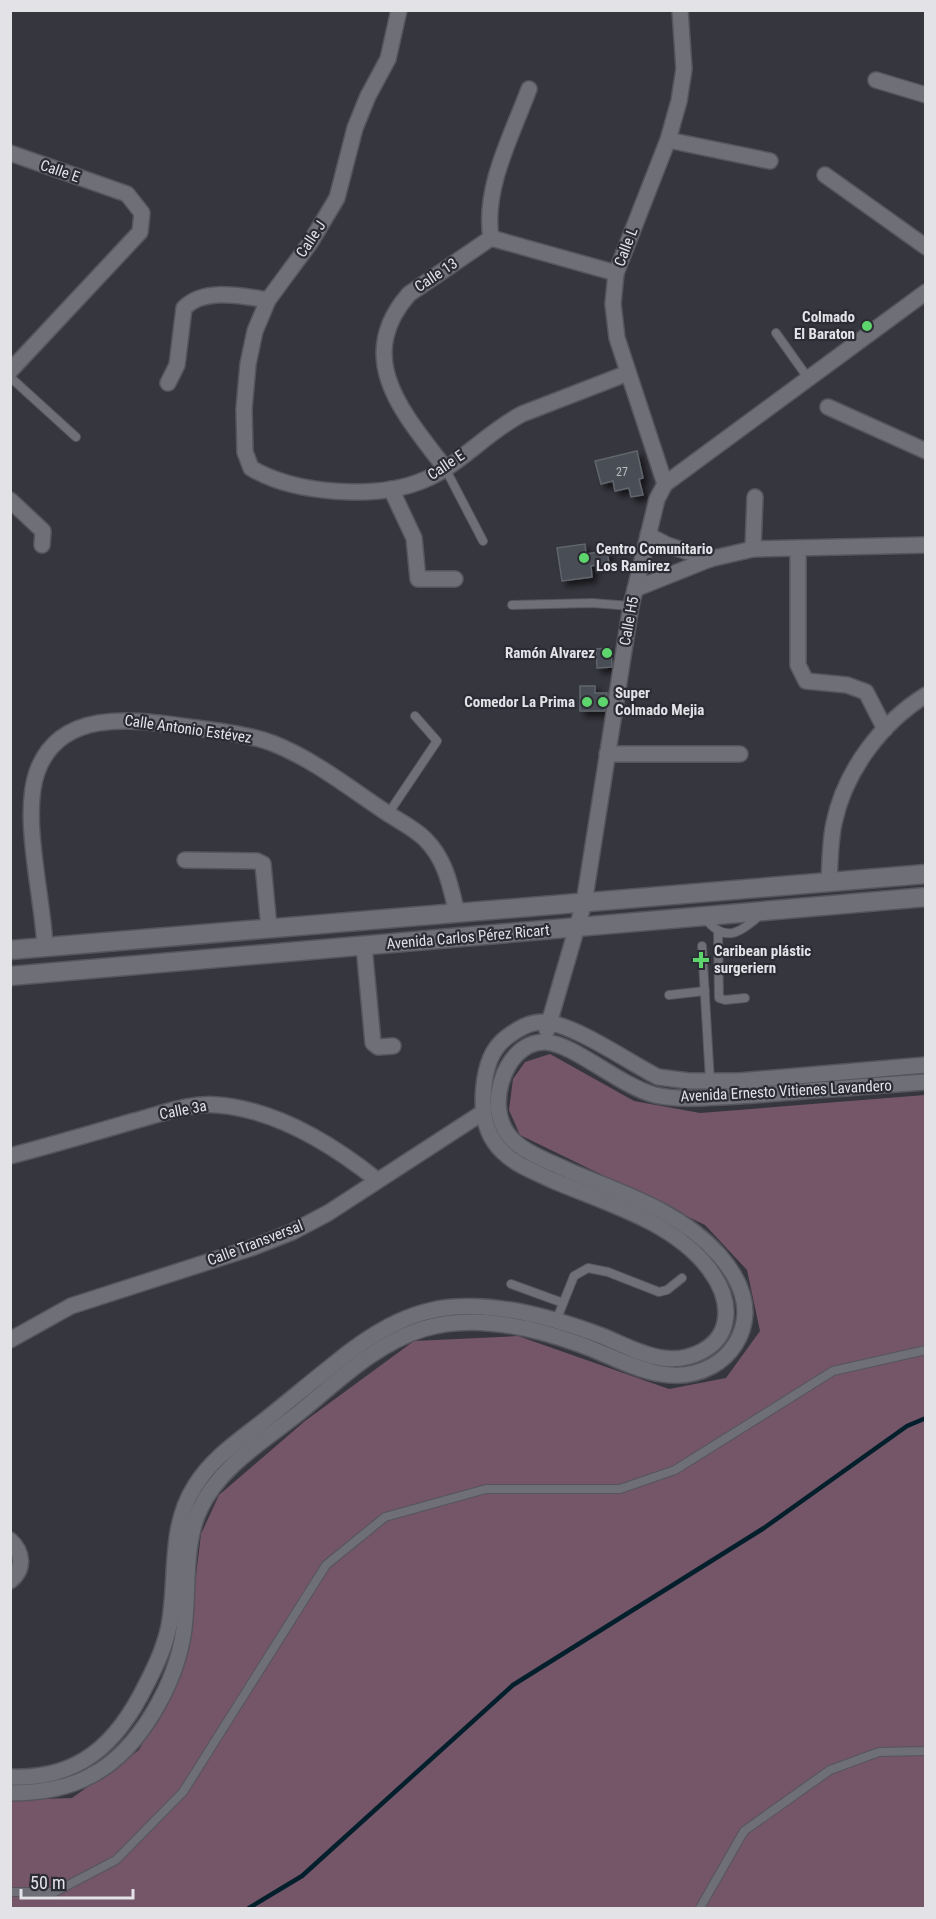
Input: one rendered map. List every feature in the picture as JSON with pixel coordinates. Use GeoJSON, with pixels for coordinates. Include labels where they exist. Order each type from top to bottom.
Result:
{"type":"FeatureCollection","features":[{"type":"Feature","properties":{"kind":"main road","name":"Avenida Carlos Pérez Ricart"},"geometry":{"type":"LineString","coordinates":[[10,950],[926,874]]}},
{"type":"Feature","properties":{"kind":"main road","name":"Avenida Carlos Pérez Ricart"},"geometry":{"type":"LineString","coordinates":[[10,976],[926,897]]}},
{"type":"Feature","properties":{"kind":"street","name":"Calle J"},"geometry":{"type":"LineString","coordinates":[[250,468],[245,453],[244,409],[248,364],[255,331],[268,300],[310,243],[337,198],[355,128],[368,96],[388,59],[399,10]]}},
{"type":"Feature","properties":{"kind":"street","name":"Calle L"},"geometry":{"type":"LineString","coordinates":[[665,484],[617,338],[613,304],[616,273],[668,140],[679,101],[684,69],[680,10]]}},
{"type":"Feature","properties":{"kind":"street"},"geometry":{"type":"LineString","coordinates":[[876,80],[926,94]]}},
{"type":"Feature","properties":{"kind":"street"},"geometry":{"type":"LineString","coordinates":[[529,89],[495,182],[490,207],[491,238],[616,273]]}},
{"type":"Feature","properties":{"kind":"street"},"geometry":{"type":"LineString","coordinates":[[668,140],[770,161]]}},
{"type":"Feature","properties":{"kind":"street","name":"Calle E"},"geometry":{"type":"LineString","coordinates":[[10,153],[127,194],[142,213],[140,232],[10,371]]}},
{"type":"Feature","properties":{"kind":"street"},"geometry":{"type":"LineString","coordinates":[[825,175],[926,247]]}},
{"type":"Feature","properties":{"kind":"street","name":"Calle 13"},"geometry":{"type":"LineString","coordinates":[[446,468],[402,410],[385,375],[388,331],[400,304],[409,294],[491,238]]}},
{"type":"Feature","properties":{"kind":"street"},"geometry":{"type":"LineString","coordinates":[[665,484],[926,292]]}},
{"type":"Feature","properties":{"kind":"street"},"geometry":{"type":"LineString","coordinates":[[168,383],[177,365],[184,308],[190,302],[208,296],[234,295],[268,300]]}},
{"type":"Feature","properties":{"kind":"street"},"geometry":{"type":"LineString","coordinates":[[10,347],[22,358]]}},
{"type":"Feature","properties":{"kind":"street","name":"Calle E"},"geometry":{"type":"LineString","coordinates":[[250,468],[274,480],[302,488],[351,491],[391,489],[423,481],[446,468],[507,421],[628,374]]}},
{"type":"Feature","properties":{"kind":"street"},"geometry":{"type":"LineString","coordinates":[[828,407],[926,451]]}},
{"type":"Feature","properties":{"kind":"street","name":"Calle H5"},"geometry":{"type":"LineString","coordinates":[[545,1042],[548,1023],[584,903],[631,606],[657,499],[665,484]]}},
{"type":"Feature","properties":{"kind":"street"},"geometry":{"type":"LineString","coordinates":[[391,489],[414,538],[418,579],[455,579]]}},
{"type":"Feature","properties":{"kind":"street"},"geometry":{"type":"LineString","coordinates":[[753,549],[755,497]]}},
{"type":"Feature","properties":{"kind":"street"},"geometry":{"type":"LineString","coordinates":[[10,500],[43,531],[42,545]]}},
{"type":"Feature","properties":{"kind":"street"},"geometry":{"type":"LineString","coordinates":[[648,535],[667,545],[710,559]]}},
{"type":"Feature","properties":{"kind":"street"},"geometry":{"type":"LineString","coordinates":[[635,589],[710,559],[753,549],[926,545]]}},
{"type":"Feature","properties":{"kind":"street"},"geometry":{"type":"LineString","coordinates":[[798,548],[798,665],[801,674],[806,681],[847,685],[866,692],[885,729]]}},
{"type":"Feature","properties":{"kind":"street"},"geometry":{"type":"LineString","coordinates":[[829,882],[831,842],[840,803],[861,759],[885,729],[908,707],[926,695]]}},
{"type":"Feature","properties":{"kind":"street","name":"Calle Antonio Estévez"},"geometry":{"type":"LineString","coordinates":[[45,947],[42,899],[32,832],[32,793],[38,770],[49,751],[64,738],[81,727],[105,720],[134,719],[241,734],[298,755],[424,837],[446,867],[457,913]]}},
{"type":"Feature","properties":{"kind":"street"},"geometry":{"type":"LineString","coordinates":[[607,754],[740,754]]}},
{"type":"Feature","properties":{"kind":"street"},"geometry":{"type":"LineString","coordinates":[[185,860],[257,861],[263,864],[269,928]]}},
{"type":"Feature","properties":{"kind":"street"},"geometry":{"type":"LineString","coordinates":[[364,946],[374,1043],[378,1047],[393,1046]]}},
{"type":"Feature","properties":{"kind":"street"},"geometry":{"type":"LineString","coordinates":[[10,1777],[44,1776],[83,1763],[113,1737],[125,1723],[164,1646],[172,1607],[175,1546],[182,1514],[194,1486],[213,1463],[362,1342],[405,1319],[433,1310],[475,1306],[556,1321],[661,1358],[685,1358],[712,1345],[720,1336],[726,1309],[724,1294],[710,1270],[689,1247],[672,1234],[533,1171],[502,1151],[486,1128],[482,1113],[486,1069],[492,1053],[500,1043],[524,1026],[548,1023]]}},
{"type":"Feature","properties":{"kind":"street","name":"Avenida Ernesto Vitienes Lavandero"},"geometry":{"type":"LineString","coordinates":[[548,1023],[580,1035],[658,1077],[710,1081],[926,1065]]}},
{"type":"Feature","properties":{"kind":"street"},"geometry":{"type":"LineString","coordinates":[[10,1793],[55,1789],[96,1774],[137,1736],[164,1691],[182,1642],[190,1552],[198,1512],[207,1495],[225,1474],[373,1353],[425,1328],[470,1322],[518,1328],[579,1344],[658,1374],[677,1376],[696,1372],[715,1365],[730,1353],[741,1336],[745,1319],[744,1301],[729,1267],[703,1239],[676,1218],[533,1154],[514,1142],[503,1128],[498,1108],[499,1088],[504,1073],[515,1055],[526,1047],[545,1042]]}},
{"type":"Feature","properties":{"kind":"street","name":"Avenida Ernesto Vitienes Lavandero"},"geometry":{"type":"LineString","coordinates":[[545,1042],[563,1046],[642,1091],[679,1098],[926,1082]]}},
{"type":"Feature","properties":{"kind":"street","name":"Calle 3a"},"geometry":{"type":"LineString","coordinates":[[10,1156],[186,1107],[217,1104],[243,1109],[307,1133],[346,1155],[376,1180]]}},
{"type":"Feature","properties":{"kind":"street","name":"Calle Transversal"},"geometry":{"type":"LineString","coordinates":[[10,1340],[71,1306],[251,1248],[292,1232],[328,1214],[376,1180],[482,1113]]}},
{"type":"Feature","properties":{"kind":"street"},"geometry":{"type":"LineString","coordinates":[[502,1151],[514,1142]]}},
{"type":"Feature","properties":{"kind":"street"},"geometry":{"type":"LineString","coordinates":[[213,1463],[225,1474]]}},
{"type":"Feature","properties":{"kind":"street"},"geometry":{"type":"LineString","coordinates":[[10,1540],[17,1546],[21,1562],[20,1570],[10,1581]]}},
{"type":"Feature","properties":{"kind":"lane"},"geometry":{"type":"LineString","coordinates":[[776,333],[808,378]]}},
{"type":"Feature","properties":{"kind":"lane"},"geometry":{"type":"LineString","coordinates":[[10,377],[76,437]]}},
{"type":"Feature","properties":{"kind":"lane"},"geometry":{"type":"LineString","coordinates":[[446,468],[483,541]]}},
{"type":"Feature","properties":{"kind":"lane"},"geometry":{"type":"LineString","coordinates":[[512,605],[592,603],[631,606]]}},
{"type":"Feature","properties":{"kind":"lane"},"geometry":{"type":"LineString","coordinates":[[388,814],[437,741],[415,716]]}},
{"type":"Feature","properties":{"kind":"lane"},"geometry":{"type":"LineString","coordinates":[[718,932],[735,933],[745,929],[762,912]]}},
{"type":"Feature","properties":{"kind":"lane"},"geometry":{"type":"LineString","coordinates":[[704,917],[718,932],[719,998],[725,1000],[745,998]]}},
{"type":"Feature","properties":{"kind":"lane"},"geometry":{"type":"LineString","coordinates":[[702,946],[710,1081]]}},
{"type":"Feature","properties":{"kind":"lane"},"geometry":{"type":"LineString","coordinates":[[669,995],[705,992]]}},
{"type":"Feature","properties":{"kind":"lane"},"geometry":{"type":"LineString","coordinates":[[556,1321],[574,1276],[588,1268],[608,1272],[659,1292],[667,1290],[681,1278]]}},
{"type":"Feature","properties":{"kind":"lane"},"geometry":{"type":"LineString","coordinates":[[511,1284],[563,1303]]}},
{"type":"Feature","properties":{"kind":"lane"},"geometry":{"type":"LineString","coordinates":[[10,1892],[55,1892],[116,1860],[183,1792],[326,1565],[385,1517],[486,1489],[620,1489],[675,1470],[833,1371],[926,1350]]}},
{"type":"Feature","properties":{"kind":"lane"},"geometry":{"type":"LineString","coordinates":[[700,1908],[744,1831],[830,1770],[879,1752],[926,1751]]}},
{"type":"Feature","properties":{"kind":"shaded area"},"geometry":{"type":"Polygon","coordinates":[[[550,1054],[634,1101],[700,1113],[925,1095],[925,1908],[11,1908],[10,1800],[72,1798],[139,1750],[186,1659],[201,1534],[219,1495],[305,1421],[414,1341],[518,1336],[669,1389],[726,1378],[760,1331],[747,1270],[705,1225],[520,1135],[509,1110],[513,1079],[525,1062],[550,1054]]]}},
{"type":"Feature","properties":{"kind":"building"},"geometry":{"type":"Polygon","coordinates":[[[637,451],[643,478],[639,479],[643,495],[631,497],[629,488],[615,491],[613,481],[601,484],[595,461],[637,451]]]}},
{"type":"Feature","properties":{"kind":"building","name":"Centro Comunitario Los Ramirez"},"geometry":{"type":"Polygon","coordinates":[[[585,544],[586,554],[607,551],[609,563],[591,566],[592,577],[562,581],[557,548],[585,544]]]}},
{"type":"Feature","properties":{"kind":"building","name":"Ramón Alvarez"},"geometry":{"type":"Polygon","coordinates":[[[611,648],[612,667],[597,668],[596,649],[611,648]]]}},
{"type":"Feature","properties":{"kind":"building","name":"Comedor La Prima"},"geometry":{"type":"Polygon","coordinates":[[[580,686],[595,686],[595,693],[607,693],[605,711],[580,711],[580,686]]]}},
{"type":"Feature","properties":{"kind":"waterway"},"geometry":{"type":"LineString","coordinates":[[249,1908],[302,1876],[513,1685],[764,1528],[907,1426],[926,1418]]}},
{"type":"Feature","properties":{"kind":"place","name":"Colmado El Baraton"},"geometry":{"type":"Point","coordinates":[867,326]}},
{"type":"Feature","properties":{"kind":"place","name":"Centro Comunitario Los Ramirez"},"geometry":{"type":"Point","coordinates":[584,558]}},
{"type":"Feature","properties":{"kind":"place","name":"Ramón Alvarez"},"geometry":{"type":"Point","coordinates":[607,653]}},
{"type":"Feature","properties":{"kind":"place","name":"Comedor La Prima"},"geometry":{"type":"Point","coordinates":[587,702]}},
{"type":"Feature","properties":{"kind":"place","name":"Super Colmado Mejia"},"geometry":{"type":"Point","coordinates":[603,702]}},
{"type":"Feature","properties":{"kind":"place","name":"Caribean plástic surgeriern"},"geometry":{"type":"Point","coordinates":[701,960]}}]}
